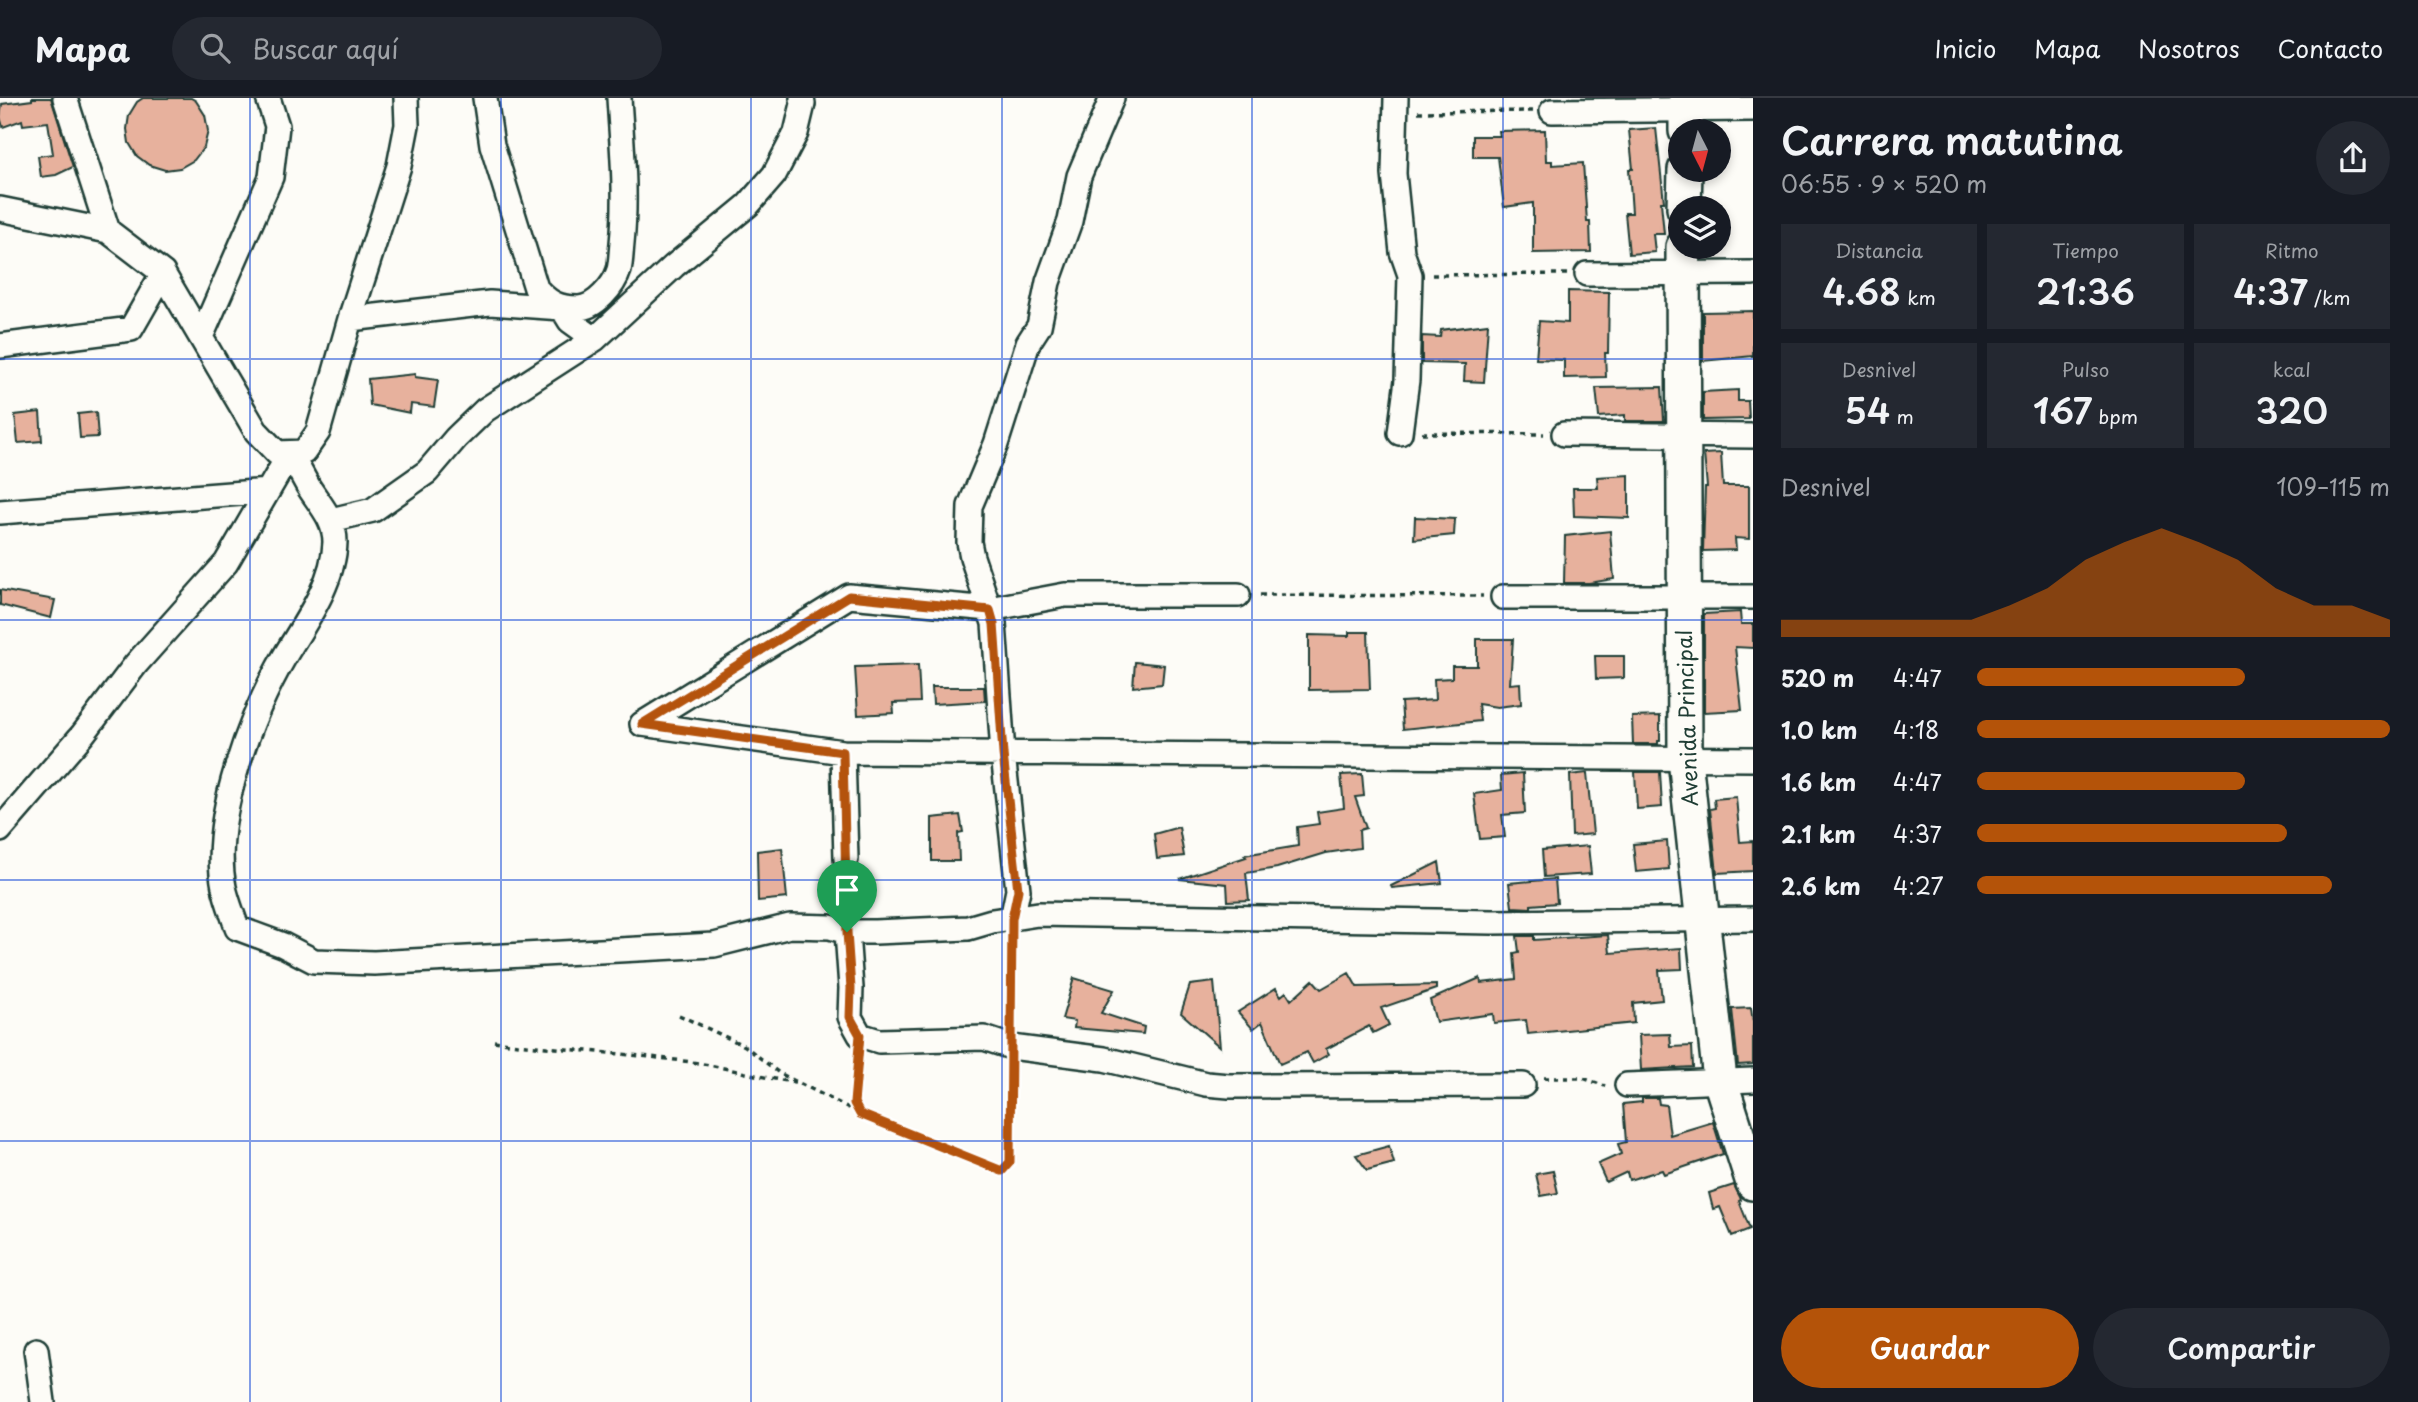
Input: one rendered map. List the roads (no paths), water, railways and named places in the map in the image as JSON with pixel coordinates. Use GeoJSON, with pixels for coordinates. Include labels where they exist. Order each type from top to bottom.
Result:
{"type":"FeatureCollection","features":[{"type":"Feature","properties":{"kind":"street"},"geometry":{"type":"LineString","coordinates":[[201,337],[271,177],[276,126],[268,98]]}},
{"type":"Feature","properties":{"kind":"street"},"geometry":{"type":"LineString","coordinates":[[0,209],[108,231],[137,251],[163,273],[256,431],[277,453],[304,452],[318,432],[350,319],[399,166],[407,125],[406,98]]}},
{"type":"Feature","properties":{"kind":"street"},"geometry":{"type":"LineString","coordinates":[[485,98],[492,145],[536,288],[545,299],[562,308],[570,321],[595,339]]}},
{"type":"Feature","properties":{"kind":"street"},"geometry":{"type":"LineString","coordinates":[[350,319],[490,303],[584,308],[602,297],[619,271],[624,220],[625,164],[619,98]]}},
{"type":"Feature","properties":{"kind":"street"},"geometry":{"type":"LineString","coordinates":[[331,520],[373,510],[427,472],[485,410],[595,339],[674,267],[748,205],[774,175],[796,133],[802,98]]}},
{"type":"Feature","properties":{"kind":"street"},"geometry":{"type":"LineString","coordinates":[[1012,919],[1018,890],[1003,754],[994,624],[980,586],[969,542],[970,506],[996,444],[1028,343],[1039,326],[1048,282],[1070,221],[1079,176],[1112,98]]}},
{"type":"Feature","properties":{"kind":"street"},"geometry":{"type":"LineString","coordinates":[[66,99],[108,231]]}},
{"type":"Feature","properties":{"kind":"street"},"geometry":{"type":"LineString","coordinates":[[1396,105],[1394,174],[1402,252],[1410,275],[1407,380],[1400,433]]}},
{"type":"Feature","properties":{"kind":"street"},"geometry":{"type":"LineString","coordinates":[[1552,111],[1687,113],[1753,109]]}},
{"type":"Feature","properties":{"kind":"street"},"geometry":{"type":"LineString","coordinates":[[1587,274],[1683,260],[1753,273]]}},
{"type":"Feature","properties":{"kind":"street","name":"Avenida Principal"},"geometry":{"type":"LineString","coordinates":[[1683,260],[1685,759],[1720,1080],[1753,1183]]}},
{"type":"Feature","properties":{"kind":"street"},"geometry":{"type":"LineString","coordinates":[[0,346],[131,329],[163,273]]}},
{"type":"Feature","properties":{"kind":"street"},"geometry":{"type":"LineString","coordinates":[[1564,434],[1753,436]]}},
{"type":"Feature","properties":{"kind":"street"},"geometry":{"type":"LineString","coordinates":[[0,830],[83,734],[136,664],[226,563],[290,453]]}},
{"type":"Feature","properties":{"kind":"street"},"geometry":{"type":"LineString","coordinates":[[290,453],[331,520],[335,543],[328,578],[272,678],[249,730],[235,774],[223,840],[224,886],[237,928],[283,945],[314,961],[374,963],[714,945],[790,926],[830,927],[847,932],[968,928],[992,921],[1038,914],[1492,922],[1753,919]]}},
{"type":"Feature","properties":{"kind":"street"},"geometry":{"type":"LineString","coordinates":[[0,512],[268,491]]}},
{"type":"Feature","properties":{"kind":"street"},"geometry":{"type":"LineString","coordinates":[[1237,595],[1065,595],[990,610],[849,596],[642,724],[843,752],[1753,759]]}},
{"type":"Feature","properties":{"kind":"street"},"geometry":{"type":"LineString","coordinates":[[1503,597],[1753,597]]}},
{"type":"Feature","properties":{"kind":"street"},"geometry":{"type":"LineString","coordinates":[[843,752],[846,859]]}},
{"type":"Feature","properties":{"kind":"street"},"geometry":{"type":"LineString","coordinates":[[847,932],[850,1017],[860,1035],[879,1041],[984,1038],[1012,1047],[1104,1059],[1206,1084],[1229,1086],[1523,1085]]}},
{"type":"Feature","properties":{"kind":"street"},"geometry":{"type":"LineString","coordinates":[[1627,1085],[1753,1080]]}},
{"type":"Feature","properties":{"kind":"street"},"geometry":{"type":"LineString","coordinates":[[36,1349],[43,1402]]}}]}
